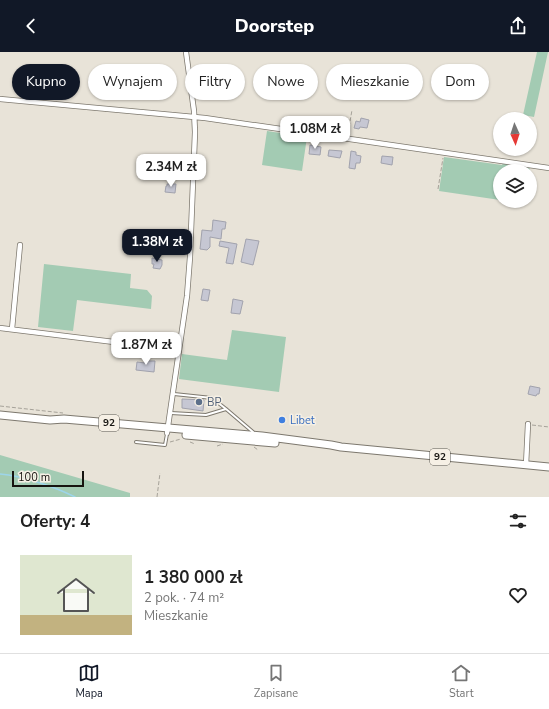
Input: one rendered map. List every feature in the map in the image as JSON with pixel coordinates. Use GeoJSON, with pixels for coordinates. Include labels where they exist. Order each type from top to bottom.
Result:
{"type":"FeatureCollection","features":[{"type":"Feature","properties":{"kind":"main road","name":"92"},"geometry":{"type":"LineString","coordinates":[[0,415],[50,420],[63,423],[167,431],[262,436],[341,447],[549,467]]}},
{"type":"Feature","properties":{"kind":"main road","name":"92"},"geometry":{"type":"LineString","coordinates":[[167,431],[330,448],[341,447]]}},
{"type":"Feature","properties":{"kind":"street"},"geometry":{"type":"LineString","coordinates":[[167,431],[189,277],[195,157],[195,118],[186,52]]}},
{"type":"Feature","properties":{"kind":"street"},"geometry":{"type":"LineString","coordinates":[[0,99],[195,118],[346,138],[549,168]]}},
{"type":"Feature","properties":{"kind":"street"},"geometry":{"type":"LineString","coordinates":[[12,329],[20,245]]}},
{"type":"Feature","properties":{"kind":"street"},"geometry":{"type":"LineString","coordinates":[[0,328],[179,350]]}},
{"type":"Feature","properties":{"kind":"street"},"geometry":{"type":"LineString","coordinates":[[526,465],[528,424]]}},
{"type":"Feature","properties":{"kind":"lane"},"geometry":{"type":"LineString","coordinates":[[173,394],[212,398],[226,408],[252,432],[262,436]]}},
{"type":"Feature","properties":{"kind":"lane"},"geometry":{"type":"LineString","coordinates":[[170,413],[206,415],[226,408]]}},
{"type":"Feature","properties":{"kind":"lane"},"geometry":{"type":"LineString","coordinates":[[136,442],[165,445],[167,431]]}},
{"type":"Feature","properties":{"kind":"path"},"geometry":{"type":"LineString","coordinates":[[346,138],[352,110]]}},
{"type":"Feature","properties":{"kind":"path"},"geometry":{"type":"LineString","coordinates":[[438,189],[443,153]]}},
{"type":"Feature","properties":{"kind":"path"},"geometry":{"type":"LineString","coordinates":[[528,424],[549,427]]}},
{"type":"Feature","properties":{"kind":"path"},"geometry":{"type":"LineString","coordinates":[[170,442],[180,438],[195,444]]}},
{"type":"Feature","properties":{"kind":"path"},"geometry":{"type":"LineString","coordinates":[[157,497],[160,473]]}},
{"type":"Feature","properties":{"kind":"green space"},"geometry":{"type":"Polygon","coordinates":[[[537,52],[548,52],[535,112],[524,112],[537,52]]]}},
{"type":"Feature","properties":{"kind":"green space"},"geometry":{"type":"Polygon","coordinates":[[[267,131],[307,137],[302,171],[262,165],[267,131]]]}},
{"type":"Feature","properties":{"kind":"green space"},"geometry":{"type":"Polygon","coordinates":[[[444,157],[495,164],[493,164],[493,199],[439,191],[444,157]]]}},
{"type":"Feature","properties":{"kind":"green space"},"geometry":{"type":"Polygon","coordinates":[[[44,264],[131,274],[130,288],[147,290],[152,296],[151,309],[77,300],[73,331],[38,327],[44,264]]]}},
{"type":"Feature","properties":{"kind":"green space"},"geometry":{"type":"Polygon","coordinates":[[[232,330],[286,337],[279,392],[179,379],[182,354],[227,360],[232,330]]]}},
{"type":"Feature","properties":{"kind":"green space"},"geometry":{"type":"Polygon","coordinates":[[[0,455],[130,493],[130,497],[0,497],[0,455]]]}},
{"type":"Feature","properties":{"kind":"building"},"geometry":{"type":"Polygon","coordinates":[[[361,118],[369,120],[367,128],[354,128],[356,121],[360,122],[361,118]]]}},
{"type":"Feature","properties":{"kind":"building"},"geometry":{"type":"Polygon","coordinates":[[[310,145],[321,147],[320,155],[309,154],[310,145]]]}},
{"type":"Feature","properties":{"kind":"building"},"geometry":{"type":"Polygon","coordinates":[[[329,150],[342,151],[340,158],[328,156],[329,150]]]}},
{"type":"Feature","properties":{"kind":"building"},"geometry":{"type":"Polygon","coordinates":[[[351,151],[356,152],[356,155],[361,156],[360,163],[356,163],[355,169],[349,168],[351,151]]]}},
{"type":"Feature","properties":{"kind":"building"},"geometry":{"type":"Polygon","coordinates":[[[382,156],[393,157],[392,165],[381,163],[382,156]]]}},
{"type":"Feature","properties":{"kind":"building"},"geometry":{"type":"Polygon","coordinates":[[[167,184],[176,184],[175,193],[165,192],[167,184]]]}},
{"type":"Feature","properties":{"kind":"building"},"geometry":{"type":"Polygon","coordinates":[[[213,220],[226,222],[225,229],[222,229],[221,239],[210,237],[210,247],[207,250],[200,249],[202,230],[212,231],[213,220]]]}},
{"type":"Feature","properties":{"kind":"building"},"geometry":{"type":"Polygon","coordinates":[[[246,239],[259,241],[253,265],[241,262],[246,239]]]}},
{"type":"Feature","properties":{"kind":"building"},"geometry":{"type":"Polygon","coordinates":[[[220,241],[237,244],[233,264],[226,263],[229,248],[219,246],[220,241]]]}},
{"type":"Feature","properties":{"kind":"building"},"geometry":{"type":"Polygon","coordinates":[[[152,258],[162,260],[160,269],[153,268],[154,264],[152,264],[152,258]]]}},
{"type":"Feature","properties":{"kind":"building"},"geometry":{"type":"Polygon","coordinates":[[[203,289],[210,290],[208,301],[201,300],[203,289]]]}},
{"type":"Feature","properties":{"kind":"building"},"geometry":{"type":"Polygon","coordinates":[[[233,299],[243,301],[240,314],[231,313],[233,299]]]}},
{"type":"Feature","properties":{"kind":"building"},"geometry":{"type":"Polygon","coordinates":[[[146,361],[155,361],[154,372],[136,370],[137,362],[145,363],[146,361]]]}},
{"type":"Feature","properties":{"kind":"building"},"geometry":{"type":"Polygon","coordinates":[[[530,386],[540,388],[539,394],[536,396],[528,394],[530,386]]]}},
{"type":"Feature","properties":{"kind":"building"},"geometry":{"type":"Polygon","coordinates":[[[182,399],[204,400],[203,411],[182,408],[182,399]]]}},
{"type":"Feature","properties":{"kind":"waterway"},"geometry":{"type":"LineString","coordinates":[[0,474],[39,482],[75,497]]}},
{"type":"Feature","properties":{"kind":"place","name":"BP"},"geometry":{"type":"Point","coordinates":[199,402]}},
{"type":"Feature","properties":{"kind":"place","name":"Libet"},"geometry":{"type":"Point","coordinates":[282,420]}}]}
